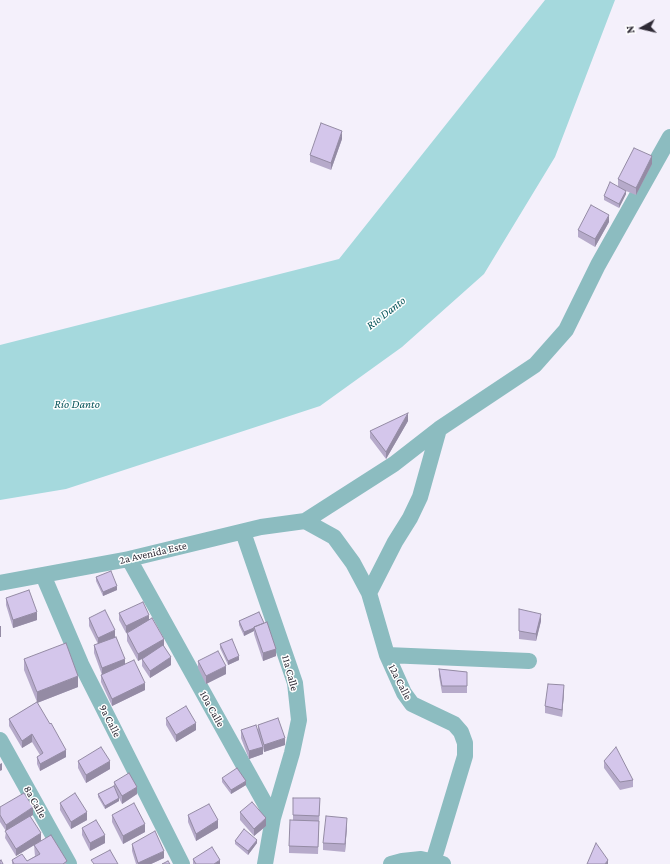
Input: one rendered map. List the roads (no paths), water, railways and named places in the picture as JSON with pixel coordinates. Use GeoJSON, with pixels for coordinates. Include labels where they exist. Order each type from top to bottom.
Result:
{"type":"FeatureCollection","features":[{"type":"Feature","properties":{"kind":"street"},"geometry":{"type":"LineString","coordinates":[[305,521],[394,464],[439,429],[535,365],[566,330],[598,265],[670,137]]}},
{"type":"Feature","properties":{"kind":"street"},"geometry":{"type":"LineString","coordinates":[[369,593],[420,497],[439,429]]}},
{"type":"Feature","properties":{"kind":"street","name":"2a Avenida Este"},"geometry":{"type":"LineString","coordinates":[[0,583],[129,559],[262,527],[305,521]]}},
{"type":"Feature","properties":{"kind":"street","name":"12a Calle"},"geometry":{"type":"LineString","coordinates":[[305,521],[334,537],[353,563],[369,593],[387,655],[404,693],[412,704],[454,724],[461,732],[465,743],[465,756],[438,863]]}},
{"type":"Feature","properties":{"kind":"street","name":"11a Calle"},"geometry":{"type":"LineString","coordinates":[[243,532],[294,683],[299,720],[292,753],[273,818]]}},
{"type":"Feature","properties":{"kind":"street","name":"10a Calle"},"geometry":{"type":"LineString","coordinates":[[129,559],[273,818]]}},
{"type":"Feature","properties":{"kind":"street","name":"9a Calle"},"geometry":{"type":"LineString","coordinates":[[43,575],[81,664],[182,864]]}},
{"type":"Feature","properties":{"kind":"street"},"geometry":{"type":"LineString","coordinates":[[387,655],[528,661]]}},
{"type":"Feature","properties":{"kind":"street","name":"8a Calle"},"geometry":{"type":"LineString","coordinates":[[0,740],[69,864]]}},
{"type":"Feature","properties":{"kind":"street"},"geometry":{"type":"LineString","coordinates":[[265,864],[273,818]]}},
{"type":"Feature","properties":{"kind":"street"},"geometry":{"type":"LineString","coordinates":[[391,864],[421,859],[438,863]]}},
{"type":"Feature","properties":{"kind":"water","name":"Río Danto"},"geometry":{"type":"Polygon","coordinates":[[[545,0],[615,0],[555,157],[484,274],[402,347],[320,406],[66,489],[0,500],[0,345],[339,259],[545,0]]]}}]}
